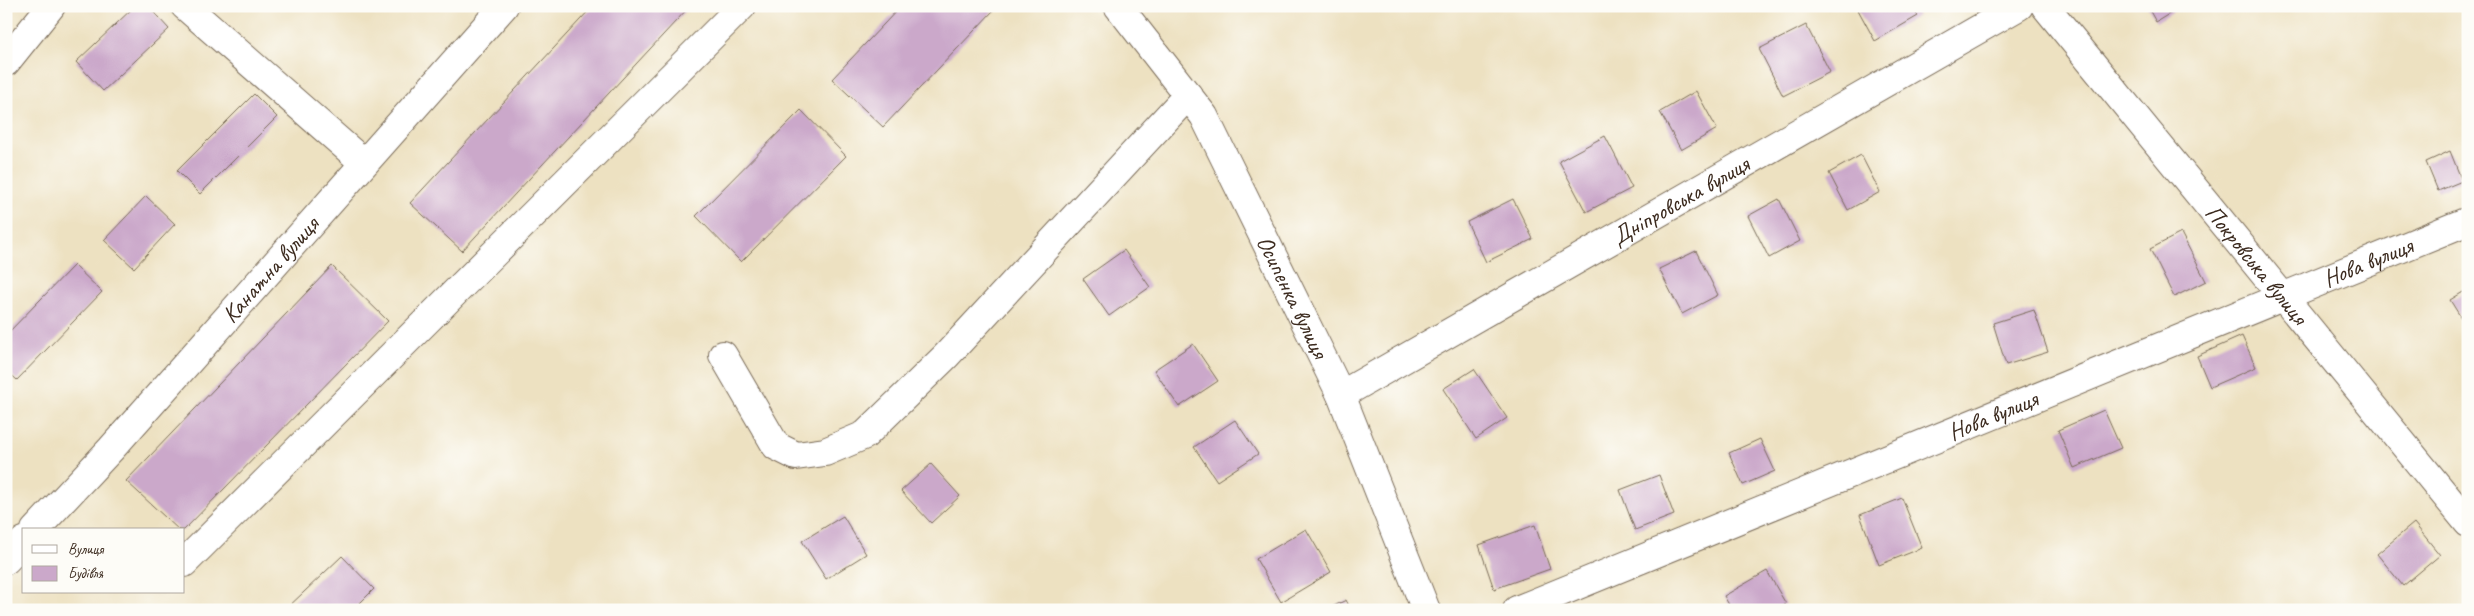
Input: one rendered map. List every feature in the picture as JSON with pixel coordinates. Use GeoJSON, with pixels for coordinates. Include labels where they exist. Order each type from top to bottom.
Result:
{"type":"FeatureCollection","features":[{"type":"Feature","properties":{"kind":"street"},"geometry":{"type":"LineString","coordinates":[[6,62],[51,6]]}},
{"type":"Feature","properties":{"kind":"street"},"geometry":{"type":"LineString","coordinates":[[185,6],[363,162]]}},
{"type":"Feature","properties":{"kind":"street","name":"Канатна вулиця"},"geometry":{"type":"LineString","coordinates":[[37,528],[111,449],[363,162],[504,6]]}},
{"type":"Feature","properties":{"kind":"street"},"geometry":{"type":"LineString","coordinates":[[185,562],[742,6]]}},
{"type":"Feature","properties":{"kind":"street","name":"Осипенка вулиця"},"geometry":{"type":"LineString","coordinates":[[1118,6],[1204,116],[1341,395],[1426,610]]}},
{"type":"Feature","properties":{"kind":"street","name":"Дніпровська вулиця"},"geometry":{"type":"LineString","coordinates":[[1341,395],[2019,6]]}},
{"type":"Feature","properties":{"kind":"street","name":"Покровська вулиця"},"geometry":{"type":"LineString","coordinates":[[2045,6],[2468,523]]}},
{"type":"Feature","properties":{"kind":"street"},"geometry":{"type":"LineString","coordinates":[[724,355],[776,446],[796,456],[825,452],[865,435],[946,356],[1188,96]]}},
{"type":"Feature","properties":{"kind":"street","name":"Нова вулиця"},"geometry":{"type":"LineString","coordinates":[[1517,610],[2468,221]]}},
{"type":"Feature","properties":{"kind":"street"},"geometry":{"type":"LineString","coordinates":[[6,560],[22,543]]}},
{"type":"Feature","properties":{"kind":"street"},"geometry":{"type":"LineString","coordinates":[[6,564],[22,564]]}},
{"type":"Feature","properties":{"kind":"building"},"geometry":{"type":"Polygon","coordinates":[[[135,6],[148,6],[169,29],[103,91],[76,62],[135,6]]]}},
{"type":"Feature","properties":{"kind":"building"},"geometry":{"type":"Polygon","coordinates":[[[593,6],[690,6],[462,251],[410,203],[593,6]]]}},
{"type":"Feature","properties":{"kind":"building"},"geometry":{"type":"Polygon","coordinates":[[[901,6],[988,6],[993,11],[883,127],[832,79],[901,6]]]}},
{"type":"Feature","properties":{"kind":"building"},"geometry":{"type":"Polygon","coordinates":[[[1856,6],[1912,6],[1918,16],[1875,41],[1856,6]]]}},
{"type":"Feature","properties":{"kind":"building"},"geometry":{"type":"Polygon","coordinates":[[[2147,6],[2182,6],[2156,22],[2147,6]]]}},
{"type":"Feature","properties":{"kind":"building"},"geometry":{"type":"Polygon","coordinates":[[[1806,25],[1830,72],[1783,96],[1759,49],[1806,25]]]}},
{"type":"Feature","properties":{"kind":"building"},"geometry":{"type":"Polygon","coordinates":[[[1696,91],[1717,129],[1681,150],[1660,112],[1696,91]]]}},
{"type":"Feature","properties":{"kind":"building"},"geometry":{"type":"Polygon","coordinates":[[[254,94],[277,117],[200,194],[177,171],[254,94]]]}},
{"type":"Feature","properties":{"kind":"building"},"geometry":{"type":"Polygon","coordinates":[[[801,110],[846,156],[741,262],[696,216],[801,110]]]}},
{"type":"Feature","properties":{"kind":"building"},"geometry":{"type":"Polygon","coordinates":[[[1605,136],[1632,188],[1586,212],[1559,161],[1605,136]]]}},
{"type":"Feature","properties":{"kind":"building"},"geometry":{"type":"Polygon","coordinates":[[[2450,151],[2462,181],[2438,191],[2426,162],[2450,151]]]}},
{"type":"Feature","properties":{"kind":"building"},"geometry":{"type":"Polygon","coordinates":[[[1861,155],[1880,192],[1848,210],[1829,173],[1861,155]]]}},
{"type":"Feature","properties":{"kind":"building"},"geometry":{"type":"Polygon","coordinates":[[[146,196],[175,224],[134,268],[104,240],[146,196]]]}},
{"type":"Feature","properties":{"kind":"building"},"geometry":{"type":"Polygon","coordinates":[[[1513,199],[1533,239],[1486,262],[1467,222],[1513,199]]]}},
{"type":"Feature","properties":{"kind":"building"},"geometry":{"type":"Polygon","coordinates":[[[1779,199],[1800,241],[1769,258],[1748,216],[1779,199]]]}},
{"type":"Feature","properties":{"kind":"building"},"geometry":{"type":"Polygon","coordinates":[[[2181,233],[2206,281],[2174,297],[2150,249],[2181,233]]]}},
{"type":"Feature","properties":{"kind":"building"},"geometry":{"type":"Polygon","coordinates":[[[1124,250],[1150,287],[1109,316],[1083,279],[1124,250]]]}},
{"type":"Feature","properties":{"kind":"building"},"geometry":{"type":"Polygon","coordinates":[[[1696,251],[1718,295],[1682,314],[1659,269],[1696,251]]]}},
{"type":"Feature","properties":{"kind":"building"},"geometry":{"type":"Polygon","coordinates":[[[74,265],[102,292],[17,380],[6,370],[6,335],[74,265]]]}},
{"type":"Feature","properties":{"kind":"building"},"geometry":{"type":"Polygon","coordinates":[[[332,266],[388,321],[185,529],[177,528],[126,481],[332,266]]]}},
{"type":"Feature","properties":{"kind":"building"},"geometry":{"type":"Polygon","coordinates":[[[2468,289],[2468,329],[2450,300],[2468,289]]]}},
{"type":"Feature","properties":{"kind":"building"},"geometry":{"type":"Polygon","coordinates":[[[2034,310],[2048,352],[2006,365],[1993,323],[2034,310]]]}},
{"type":"Feature","properties":{"kind":"building"},"geometry":{"type":"Polygon","coordinates":[[[2242,336],[2256,367],[2210,387],[2197,356],[2242,336]]]}},
{"type":"Feature","properties":{"kind":"building"},"geometry":{"type":"Polygon","coordinates":[[[1193,344],[1218,381],[1179,407],[1154,370],[1193,344]]]}},
{"type":"Feature","properties":{"kind":"building"},"geometry":{"type":"Polygon","coordinates":[[[1474,369],[1507,418],[1476,439],[1443,389],[1474,369]]]}},
{"type":"Feature","properties":{"kind":"building"},"geometry":{"type":"Polygon","coordinates":[[[2104,410],[2121,448],[2074,468],[2058,430],[2104,410]]]}},
{"type":"Feature","properties":{"kind":"building"},"geometry":{"type":"Polygon","coordinates":[[[1235,420],[1258,454],[1217,481],[1194,447],[1235,420]]]}},
{"type":"Feature","properties":{"kind":"building"},"geometry":{"type":"Polygon","coordinates":[[[1760,439],[1775,471],[1743,485],[1729,453],[1760,439]]]}},
{"type":"Feature","properties":{"kind":"building"},"geometry":{"type":"Polygon","coordinates":[[[931,464],[960,496],[931,523],[901,491],[931,464]]]}},
{"type":"Feature","properties":{"kind":"building"},"geometry":{"type":"Polygon","coordinates":[[[1659,475],[1674,515],[1635,530],[1620,490],[1659,475]]]}},
{"type":"Feature","properties":{"kind":"building"},"geometry":{"type":"Polygon","coordinates":[[[1902,498],[1922,548],[1879,565],[1860,515],[1902,498]]]}},
{"type":"Feature","properties":{"kind":"building"},"geometry":{"type":"Polygon","coordinates":[[[843,516],[866,554],[826,579],[802,541],[843,516]]]}},
{"type":"Feature","properties":{"kind":"building"},"geometry":{"type":"Polygon","coordinates":[[[2414,523],[2440,555],[2403,586],[2377,554],[2414,523]]]}},
{"type":"Feature","properties":{"kind":"building"},"geometry":{"type":"Polygon","coordinates":[[[1535,525],[1550,569],[1494,589],[1479,545],[1535,525]]]}},
{"type":"Feature","properties":{"kind":"building"},"geometry":{"type":"Polygon","coordinates":[[[1306,529],[1331,572],[1281,602],[1256,559],[1306,529]]]}},
{"type":"Feature","properties":{"kind":"building"},"geometry":{"type":"Polygon","coordinates":[[[342,556],[374,589],[353,610],[285,610],[342,556]]]}},
{"type":"Feature","properties":{"kind":"building"},"geometry":{"type":"Polygon","coordinates":[[[1767,571],[1786,604],[1775,610],[1732,610],[1724,596],[1767,571]]]}},
{"type":"Feature","properties":{"kind":"building"},"geometry":{"type":"Polygon","coordinates":[[[1346,600],[1351,610],[1326,610],[1346,600]]]}}]}
